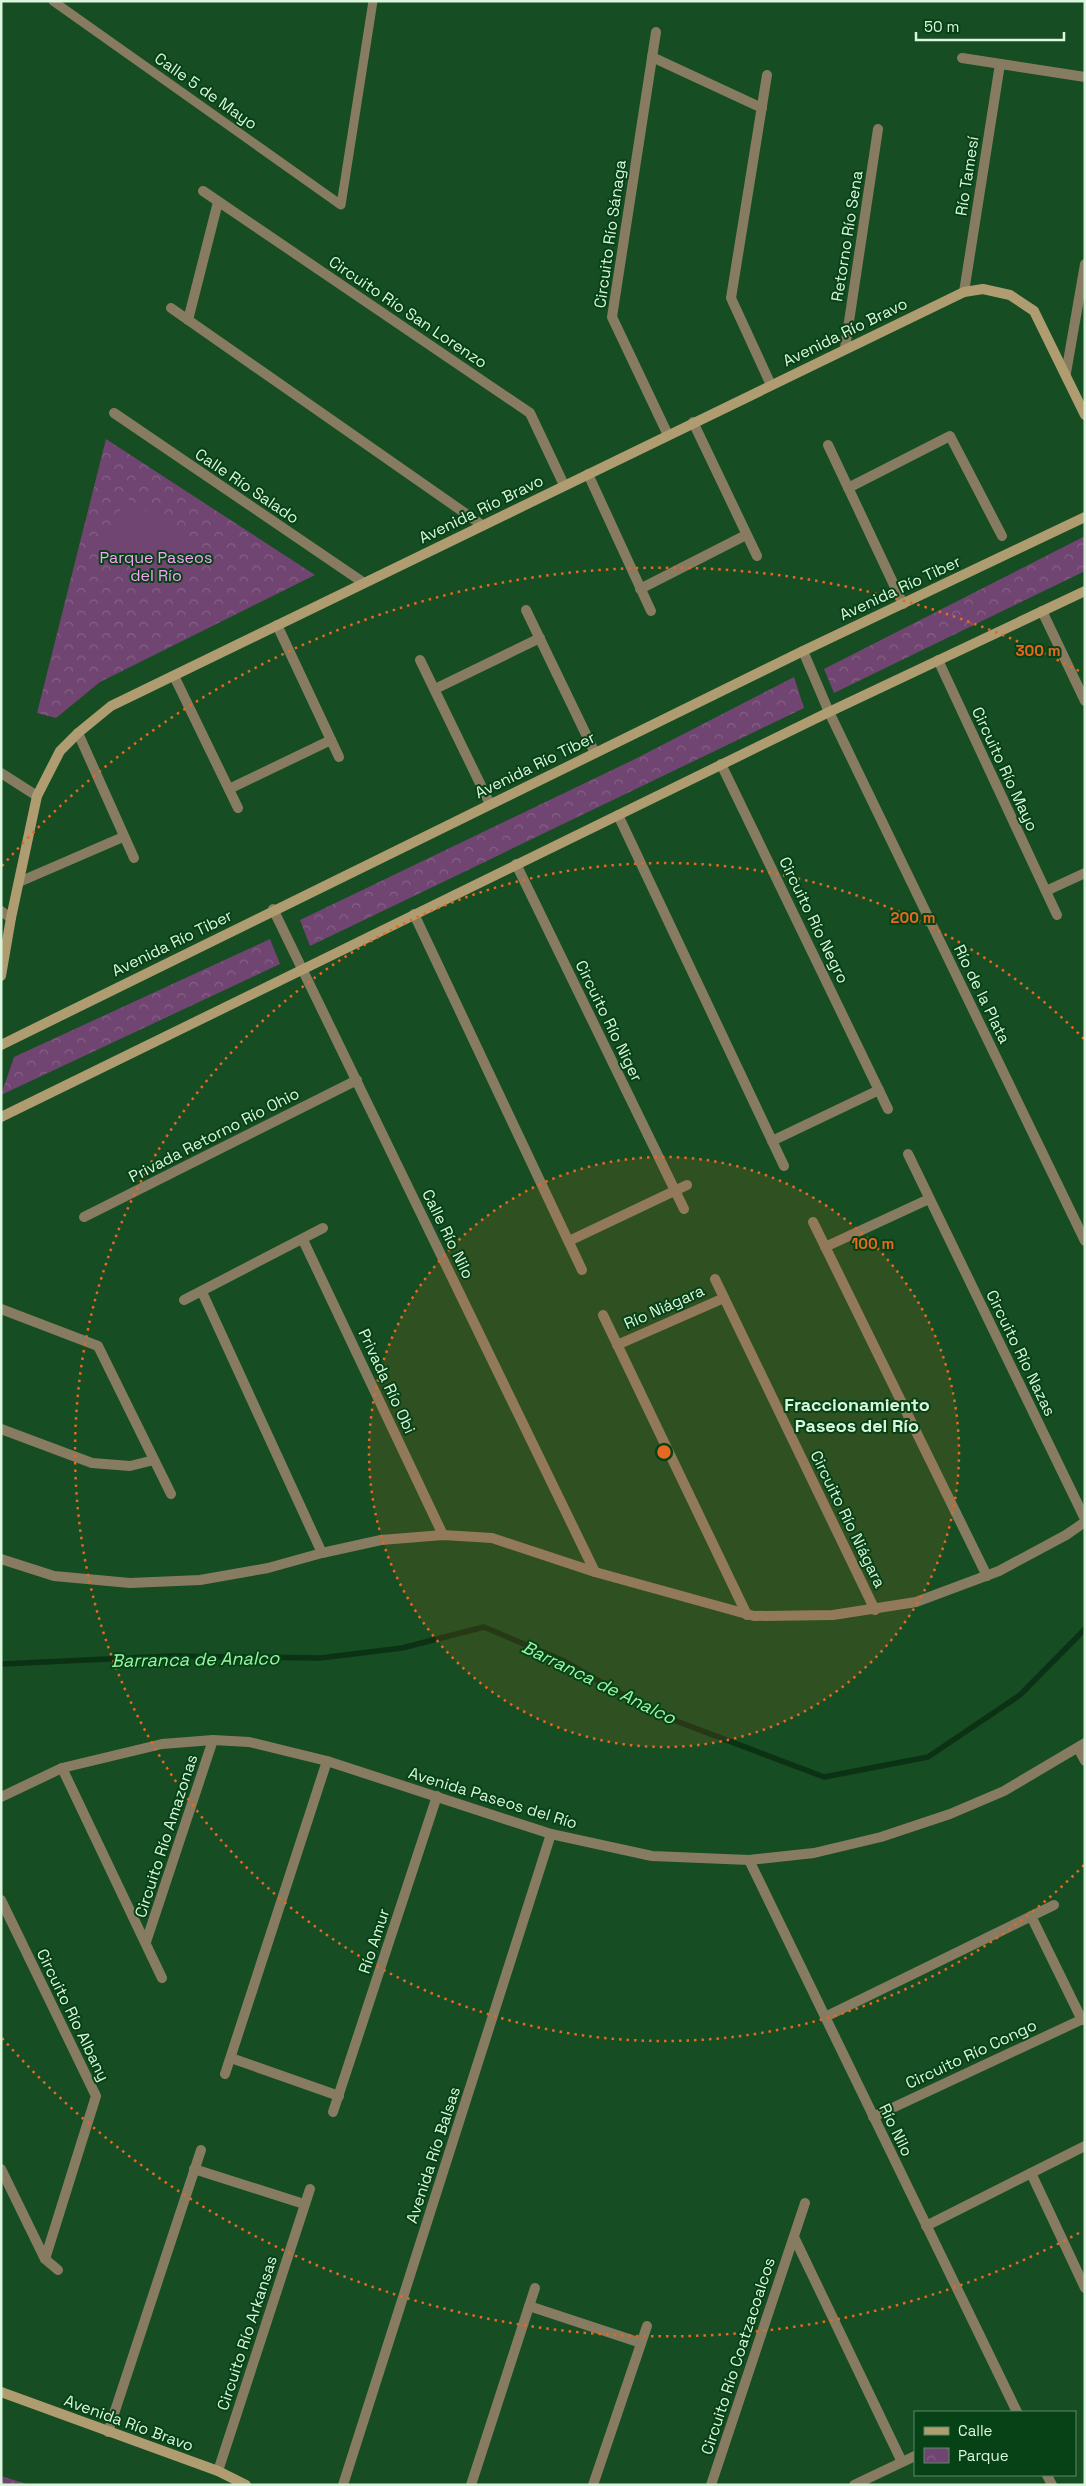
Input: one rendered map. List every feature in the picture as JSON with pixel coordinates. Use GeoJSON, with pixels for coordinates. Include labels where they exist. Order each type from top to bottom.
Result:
{"type":"FeatureCollection","features":[{"type":"Feature","properties":{"kind":"street","name":"Circuito Río Sánaga"},"geometry":{"type":"LineString","coordinates":[[656,32],[612,317],[668,435]]}},
{"type":"Feature","properties":{"kind":"street"},"geometry":{"type":"LineString","coordinates":[[652,57],[762,108]]}},
{"type":"Feature","properties":{"kind":"street"},"geometry":{"type":"LineString","coordinates":[[962,58],[1085,77]]}},
{"type":"Feature","properties":{"kind":"street","name":"Río Tamesí"},"geometry":{"type":"LineString","coordinates":[[964,292],[1000,64]]}},
{"type":"Feature","properties":{"kind":"street"},"geometry":{"type":"LineString","coordinates":[[767,75],[731,298],[771,385]]}},
{"type":"Feature","properties":{"kind":"street","name":"Retorno Río Sena"},"geometry":{"type":"LineString","coordinates":[[845,348],[878,129]]}},
{"type":"Feature","properties":{"kind":"street","name":"Circuito Río San Lorenzo"},"geometry":{"type":"LineString","coordinates":[[203,191],[530,413],[564,485]]}},
{"type":"Feature","properties":{"kind":"street"},"geometry":{"type":"LineString","coordinates":[[188,320],[218,202]]}},
{"type":"Feature","properties":{"kind":"street"},"geometry":{"type":"LineString","coordinates":[[1066,373],[1085,264]]}},
{"type":"Feature","properties":{"kind":"street","name":"Avenida Río Bravo"},"geometry":{"type":"LineString","coordinates":[[1,976],[11,918],[37,796],[60,751],[78,733],[111,706],[845,348],[964,292],[983,289],[1010,294],[1034,310],[1085,415]]}},
{"type":"Feature","properties":{"kind":"street"},"geometry":{"type":"LineString","coordinates":[[171,308],[482,525]]}},
{"type":"Feature","properties":{"kind":"street","name":"Calle Río Salado"},"geometry":{"type":"LineString","coordinates":[[114,414],[364,583]]}},
{"type":"Feature","properties":{"kind":"street"},"geometry":{"type":"LineString","coordinates":[[693,422],[756,556]]}},
{"type":"Feature","properties":{"kind":"street"},"geometry":{"type":"LineString","coordinates":[[848,488],[950,436],[1002,536]]}},
{"type":"Feature","properties":{"kind":"street"},"geometry":{"type":"LineString","coordinates":[[828,445],[903,604]]}},
{"type":"Feature","properties":{"kind":"street"},"geometry":{"type":"LineString","coordinates":[[588,474],[651,611]]}},
{"type":"Feature","properties":{"kind":"street","name":"Avenida Río Tiber"},"geometry":{"type":"LineString","coordinates":[[1,1045],[274,909],[803,651],[1085,517]]}},
{"type":"Feature","properties":{"kind":"street"},"geometry":{"type":"LineString","coordinates":[[640,589],[746,535]]}},
{"type":"Feature","properties":{"kind":"street"},"geometry":{"type":"LineString","coordinates":[[1,1117],[721,764],[1085,591]]}},
{"type":"Feature","properties":{"kind":"street"},"geometry":{"type":"LineString","coordinates":[[526,610],[595,753]]}},
{"type":"Feature","properties":{"kind":"street"},"geometry":{"type":"LineString","coordinates":[[1042,611],[1085,701]]}},
{"type":"Feature","properties":{"kind":"street"},"geometry":{"type":"LineString","coordinates":[[277,625],[339,757]]}},
{"type":"Feature","properties":{"kind":"street"},"geometry":{"type":"LineString","coordinates":[[435,689],[540,638]]}},
{"type":"Feature","properties":{"kind":"street","name":"Río de la Plata"},"geometry":{"type":"LineString","coordinates":[[803,651],[829,712],[1085,1241]]}},
{"type":"Feature","properties":{"kind":"street"},"geometry":{"type":"LineString","coordinates":[[420,660],[490,804]]}},
{"type":"Feature","properties":{"kind":"street","name":"Circuito Río Mayo"},"geometry":{"type":"LineString","coordinates":[[938,660],[1057,915]]}},
{"type":"Feature","properties":{"kind":"street"},"geometry":{"type":"LineString","coordinates":[[174,676],[238,808]]}},
{"type":"Feature","properties":{"kind":"street"},"geometry":{"type":"LineString","coordinates":[[78,733],[134,858]]}},
{"type":"Feature","properties":{"kind":"street"},"geometry":{"type":"LineString","coordinates":[[229,790],[331,740]]}},
{"type":"Feature","properties":{"kind":"street","name":"Circuito Río Negro"},"geometry":{"type":"LineString","coordinates":[[721,764],[888,1109]]}},
{"type":"Feature","properties":{"kind":"street"},"geometry":{"type":"LineString","coordinates":[[1,773],[37,796]]}},
{"type":"Feature","properties":{"kind":"street"},"geometry":{"type":"LineString","coordinates":[[618,815],[784,1166]]}},
{"type":"Feature","properties":{"kind":"street"},"geometry":{"type":"LineString","coordinates":[[19,882],[123,837]]}},
{"type":"Feature","properties":{"kind":"street","name":"Circuito Río Niger"},"geometry":{"type":"LineString","coordinates":[[516,864],[684,1210]]}},
{"type":"Feature","properties":{"kind":"street"},"geometry":{"type":"LineString","coordinates":[[1046,891],[1085,873]]}},
{"type":"Feature","properties":{"kind":"street","name":"Calle Río Nilo"},"geometry":{"type":"LineString","coordinates":[[274,909],[595,1572]]}},
{"type":"Feature","properties":{"kind":"street"},"geometry":{"type":"LineString","coordinates":[[1,911],[11,918]]}},
{"type":"Feature","properties":{"kind":"street"},"geometry":{"type":"LineString","coordinates":[[414,914],[582,1270]]}},
{"type":"Feature","properties":{"kind":"street","name":"Privada Retorno Río Ohio"},"geometry":{"type":"LineString","coordinates":[[84,1217],[357,1080]]}},
{"type":"Feature","properties":{"kind":"street"},"geometry":{"type":"LineString","coordinates":[[772,1141],[879,1090]]}},
{"type":"Feature","properties":{"kind":"street","name":"Circuito Río Nazas"},"geometry":{"type":"LineString","coordinates":[[908,1154],[1085,1521]]}},
{"type":"Feature","properties":{"kind":"street"},"geometry":{"type":"LineString","coordinates":[[569,1242],[687,1184]]}},
{"type":"Feature","properties":{"kind":"street"},"geometry":{"type":"LineString","coordinates":[[825,1247],[929,1199]]}},
{"type":"Feature","properties":{"kind":"street"},"geometry":{"type":"LineString","coordinates":[[813,1222],[987,1576]]}},
{"type":"Feature","properties":{"kind":"street"},"geometry":{"type":"LineString","coordinates":[[184,1300],[324,1228]]}},
{"type":"Feature","properties":{"kind":"street","name":"Privada Río Obi"},"geometry":{"type":"LineString","coordinates":[[303,1240],[443,1534]]}},
{"type":"Feature","properties":{"kind":"street","name":"Circuito Río Niágara"},"geometry":{"type":"LineString","coordinates":[[715,1279],[875,1610]]}},
{"type":"Feature","properties":{"kind":"street"},"geometry":{"type":"LineString","coordinates":[[202,1292],[322,1553]]}},
{"type":"Feature","properties":{"kind":"street","name":"Río Niágara"},"geometry":{"type":"LineString","coordinates":[[617,1344],[724,1298]]}},
{"type":"Feature","properties":{"kind":"street"},"geometry":{"type":"LineString","coordinates":[[1,1309],[98,1346],[171,1494]]}},
{"type":"Feature","properties":{"kind":"street"},"geometry":{"type":"LineString","coordinates":[[602,1315],[747,1615]]}},
{"type":"Feature","properties":{"kind":"street"},"geometry":{"type":"LineString","coordinates":[[1,1429],[92,1464],[130,1466],[154,1460]]}},
{"type":"Feature","properties":{"kind":"street"},"geometry":{"type":"LineString","coordinates":[[1,1559],[54,1576],[130,1583],[200,1580],[268,1568],[322,1553],[381,1540],[443,1534],[492,1538],[595,1572],[747,1615],[833,1615],[875,1610],[916,1602],[987,1576],[1058,1540],[1085,1521]]}},
{"type":"Feature","properties":{"kind":"street","name":"Avenida Paseos del Río"},"geometry":{"type":"LineString","coordinates":[[1,1797],[62,1768],[162,1744],[213,1740],[249,1742],[327,1761],[550,1834],[652,1856],[749,1860],[814,1853],[881,1837],[950,1814],[1004,1791],[1082,1746]]}},
{"type":"Feature","properties":{"kind":"street","name":"Circuito Río Amazonas"},"geometry":{"type":"LineString","coordinates":[[146,1942],[213,1740]]}},
{"type":"Feature","properties":{"kind":"street"},"geometry":{"type":"LineString","coordinates":[[1082,1746],[1085,1761]]}},
{"type":"Feature","properties":{"kind":"street"},"geometry":{"type":"LineString","coordinates":[[225,2074],[327,1761]]}},
{"type":"Feature","properties":{"kind":"street","name":"Circuito Río Amazonas"},"geometry":{"type":"LineString","coordinates":[[62,1768],[162,1978]]}},
{"type":"Feature","properties":{"kind":"street","name":"Río Amur"},"geometry":{"type":"LineString","coordinates":[[334,2112],[437,1796]]}},
{"type":"Feature","properties":{"kind":"street","name":"Avenida Río Balsas"},"geometry":{"type":"LineString","coordinates":[[343,2485],[550,1834]]}},
{"type":"Feature","properties":{"kind":"street","name":"Río Nilo"},"geometry":{"type":"LineString","coordinates":[[749,1860],[1017,2411]]}},
{"type":"Feature","properties":{"kind":"street","name":"Circuito Río Albany"},"geometry":{"type":"LineString","coordinates":[[1,1900],[96,2096],[44,2259]]}},
{"type":"Feature","properties":{"kind":"street"},"geometry":{"type":"LineString","coordinates":[[825,2017],[1054,1905]]}},
{"type":"Feature","properties":{"kind":"street","name":"Circuito Río Congo"},"geometry":{"type":"LineString","coordinates":[[873,2117],[1084,2019],[1032,1916]]}},
{"type":"Feature","properties":{"kind":"street"},"geometry":{"type":"LineString","coordinates":[[231,2058],[339,2096]]}},
{"type":"Feature","properties":{"kind":"street"},"geometry":{"type":"LineString","coordinates":[[926,2226],[1085,2146]]}},
{"type":"Feature","properties":{"kind":"street"},"geometry":{"type":"LineString","coordinates":[[108,2432],[201,2150]]}},
{"type":"Feature","properties":{"kind":"street"},"geometry":{"type":"LineString","coordinates":[[1,2169],[44,2259],[58,2270]]}},
{"type":"Feature","properties":{"kind":"street"},"geometry":{"type":"LineString","coordinates":[[194,2169],[304,2204]]}},
{"type":"Feature","properties":{"kind":"street"},"geometry":{"type":"LineString","coordinates":[[1031,2173],[1085,2288]]}},
{"type":"Feature","properties":{"kind":"street","name":"Circuito Río Arkansas"},"geometry":{"type":"LineString","coordinates":[[218,2471],[310,2189]]}},
{"type":"Feature","properties":{"kind":"street","name":"Circuito Río Coatzacoalcos"},"geometry":{"type":"LineString","coordinates":[[711,2485],[805,2203]]}},
{"type":"Feature","properties":{"kind":"street","name":"Circuito Río Coatzacoalcos"},"geometry":{"type":"LineString","coordinates":[[794,2237],[902,2462]]}},
{"type":"Feature","properties":{"kind":"street"},"geometry":{"type":"LineString","coordinates":[[471,2485],[535,2288]]}},
{"type":"Feature","properties":{"kind":"street"},"geometry":{"type":"LineString","coordinates":[[529,2306],[641,2343]]}},
{"type":"Feature","properties":{"kind":"street"},"geometry":{"type":"LineString","coordinates":[[593,2485],[647,2326]]}},
{"type":"Feature","properties":{"kind":"street","name":"Avenida Río Bravo"},"geometry":{"type":"LineString","coordinates":[[1,2392],[218,2471],[246,2485]]}},
{"type":"Feature","properties":{"kind":"street"},"geometry":{"type":"LineString","coordinates":[[854,2485],[914,2456]]}},
{"type":"Feature","properties":{"kind":"lane","name":"Calle 5 de Mayo"},"geometry":{"type":"LineString","coordinates":[[53,1],[341,204],[373,1]]}},
{"type":"Feature","properties":{"kind":"green space","name":"Parque Paseos del Río"},"geometry":{"type":"Polygon","coordinates":[[[106,439],[315,575],[100,682],[56,718],[37,713],[106,439]]]}},
{"type":"Feature","properties":{"kind":"green space"},"geometry":{"type":"Polygon","coordinates":[[[128,499],[204,549],[174,595],[98,544],[128,499]]]}},
{"type":"Feature","properties":{"kind":"green space"},"geometry":{"type":"Polygon","coordinates":[[[1085,536],[1085,571],[834,693],[824,669],[1085,536]]]}},
{"type":"Feature","properties":{"kind":"green space"},"geometry":{"type":"Polygon","coordinates":[[[794,677],[804,708],[310,946],[300,920],[633,760],[794,677]]]}},
{"type":"Feature","properties":{"kind":"green space"},"geometry":{"type":"Polygon","coordinates":[[[270,939],[280,964],[1,1095],[14,1057],[270,939]]]}},
{"type":"Feature","properties":{"kind":"green space"},"geometry":{"type":"Polygon","coordinates":[[[1,2476],[30,2485],[1,2485],[1,2476]]]}},
{"type":"Feature","properties":{"kind":"waterway","name":"Barranca de Analco"},"geometry":{"type":"LineString","coordinates":[[1,1664],[172,1656],[320,1658],[402,1648],[484,1627],[562,1660],[655,1713],[824,1777],[928,1757],[1020,1695],[1085,1629]]}},
{"type":"Feature","properties":{"kind":"district","name":"Fraccionamiento Paseos del Río"},"geometry":{"type":"Point","coordinates":[857,1414]}}]}
